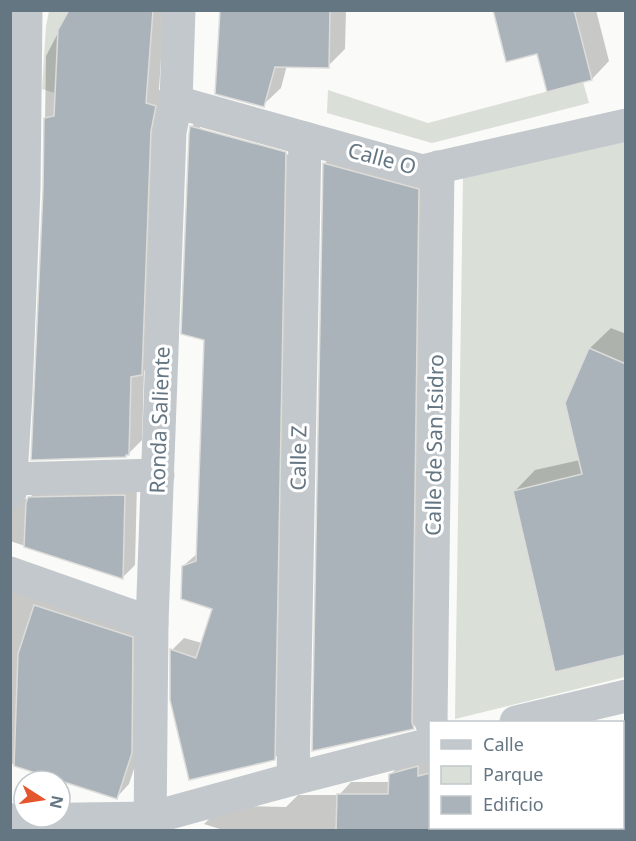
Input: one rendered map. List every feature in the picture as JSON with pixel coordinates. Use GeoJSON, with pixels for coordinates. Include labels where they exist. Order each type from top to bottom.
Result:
{"type":"FeatureCollection","features":[{"type":"Feature","properties":{"kind":"street"},"geometry":{"type":"LineString","coordinates":[[10,493],[16,393],[13,375],[16,238],[24,188],[17,106],[26,10]]}},
{"type":"Feature","properties":{"kind":"street","name":"Ronda Saliente"},"geometry":{"type":"LineString","coordinates":[[151,824],[152,623],[170,132],[176,102],[179,10]]}},
{"type":"Feature","properties":{"kind":"street","name":"Calle O"},"geometry":{"type":"LineString","coordinates":[[176,102],[422,171],[626,125]]}},
{"type":"Feature","properties":{"kind":"street","name":"Calle Z"},"geometry":{"type":"LineString","coordinates":[[293,779],[305,138]]}},
{"type":"Feature","properties":{"kind":"street","name":"Calle de San Isidro"},"geometry":{"type":"LineString","coordinates":[[431,721],[438,167]]}},
{"type":"Feature","properties":{"kind":"street"},"geometry":{"type":"LineString","coordinates":[[11,479],[158,476]]}},
{"type":"Feature","properties":{"kind":"street"},"geometry":{"type":"LineString","coordinates":[[10,573],[152,623]]}},
{"type":"Feature","properties":{"kind":"street"},"geometry":{"type":"LineString","coordinates":[[524,721],[626,696]]}},
{"type":"Feature","properties":{"kind":"street"},"geometry":{"type":"LineString","coordinates":[[10,820],[151,824],[293,779],[429,744]]}},
{"type":"Feature","properties":{"kind":"green space"},"geometry":{"type":"Polygon","coordinates":[[[49,11],[69,11],[58,30],[55,93],[42,89],[49,11]]]}},
{"type":"Feature","properties":{"kind":"green space"},"geometry":{"type":"Polygon","coordinates":[[[583,82],[589,103],[432,143],[327,113],[328,90],[428,123],[583,82]]]}},
{"type":"Feature","properties":{"kind":"green space"},"geometry":{"type":"Polygon","coordinates":[[[625,137],[625,677],[455,719],[463,178],[625,137]]]}},
{"type":"Feature","properties":{"kind":"building"},"geometry":{"type":"Polygon","coordinates":[[[69,10],[153,10],[146,103],[156,106],[151,131],[142,375],[131,377],[129,455],[126,457],[31,460],[44,118],[54,116],[58,30],[69,10]]]}},
{"type":"Feature","properties":{"kind":"building"},"geometry":{"type":"Polygon","coordinates":[[[220,10],[330,10],[329,68],[275,67],[264,107],[215,94],[220,10]]]}},
{"type":"Feature","properties":{"kind":"building"},"geometry":{"type":"Polygon","coordinates":[[[493,10],[574,10],[592,80],[547,92],[537,54],[506,62],[493,10]]]}},
{"type":"Feature","properties":{"kind":"building"},"geometry":{"type":"Polygon","coordinates":[[[190,126],[286,152],[275,760],[189,780],[170,700],[170,649],[196,658],[212,609],[181,599],[182,566],[196,561],[204,340],[181,334],[190,126]]]}},
{"type":"Feature","properties":{"kind":"building"},"geometry":{"type":"Polygon","coordinates":[[[323,163],[419,189],[412,722],[414,729],[312,751],[323,163]]]}},
{"type":"Feature","properties":{"kind":"building"},"geometry":{"type":"Polygon","coordinates":[[[589,348],[626,364],[626,655],[555,672],[513,491],[582,474],[565,403],[589,348]]]}},
{"type":"Feature","properties":{"kind":"building"},"geometry":{"type":"Polygon","coordinates":[[[125,495],[123,579],[24,547],[28,497],[125,495]]]}},
{"type":"Feature","properties":{"kind":"building"},"geometry":{"type":"Polygon","coordinates":[[[34,605],[133,637],[132,753],[117,799],[72,785],[72,769],[23,769],[14,766],[18,654],[34,605]]]}},
{"type":"Feature","properties":{"kind":"building"},"geometry":{"type":"Polygon","coordinates":[[[418,766],[418,776],[429,773],[430,831],[336,831],[337,794],[388,794],[389,774],[418,766]]]}}]}
